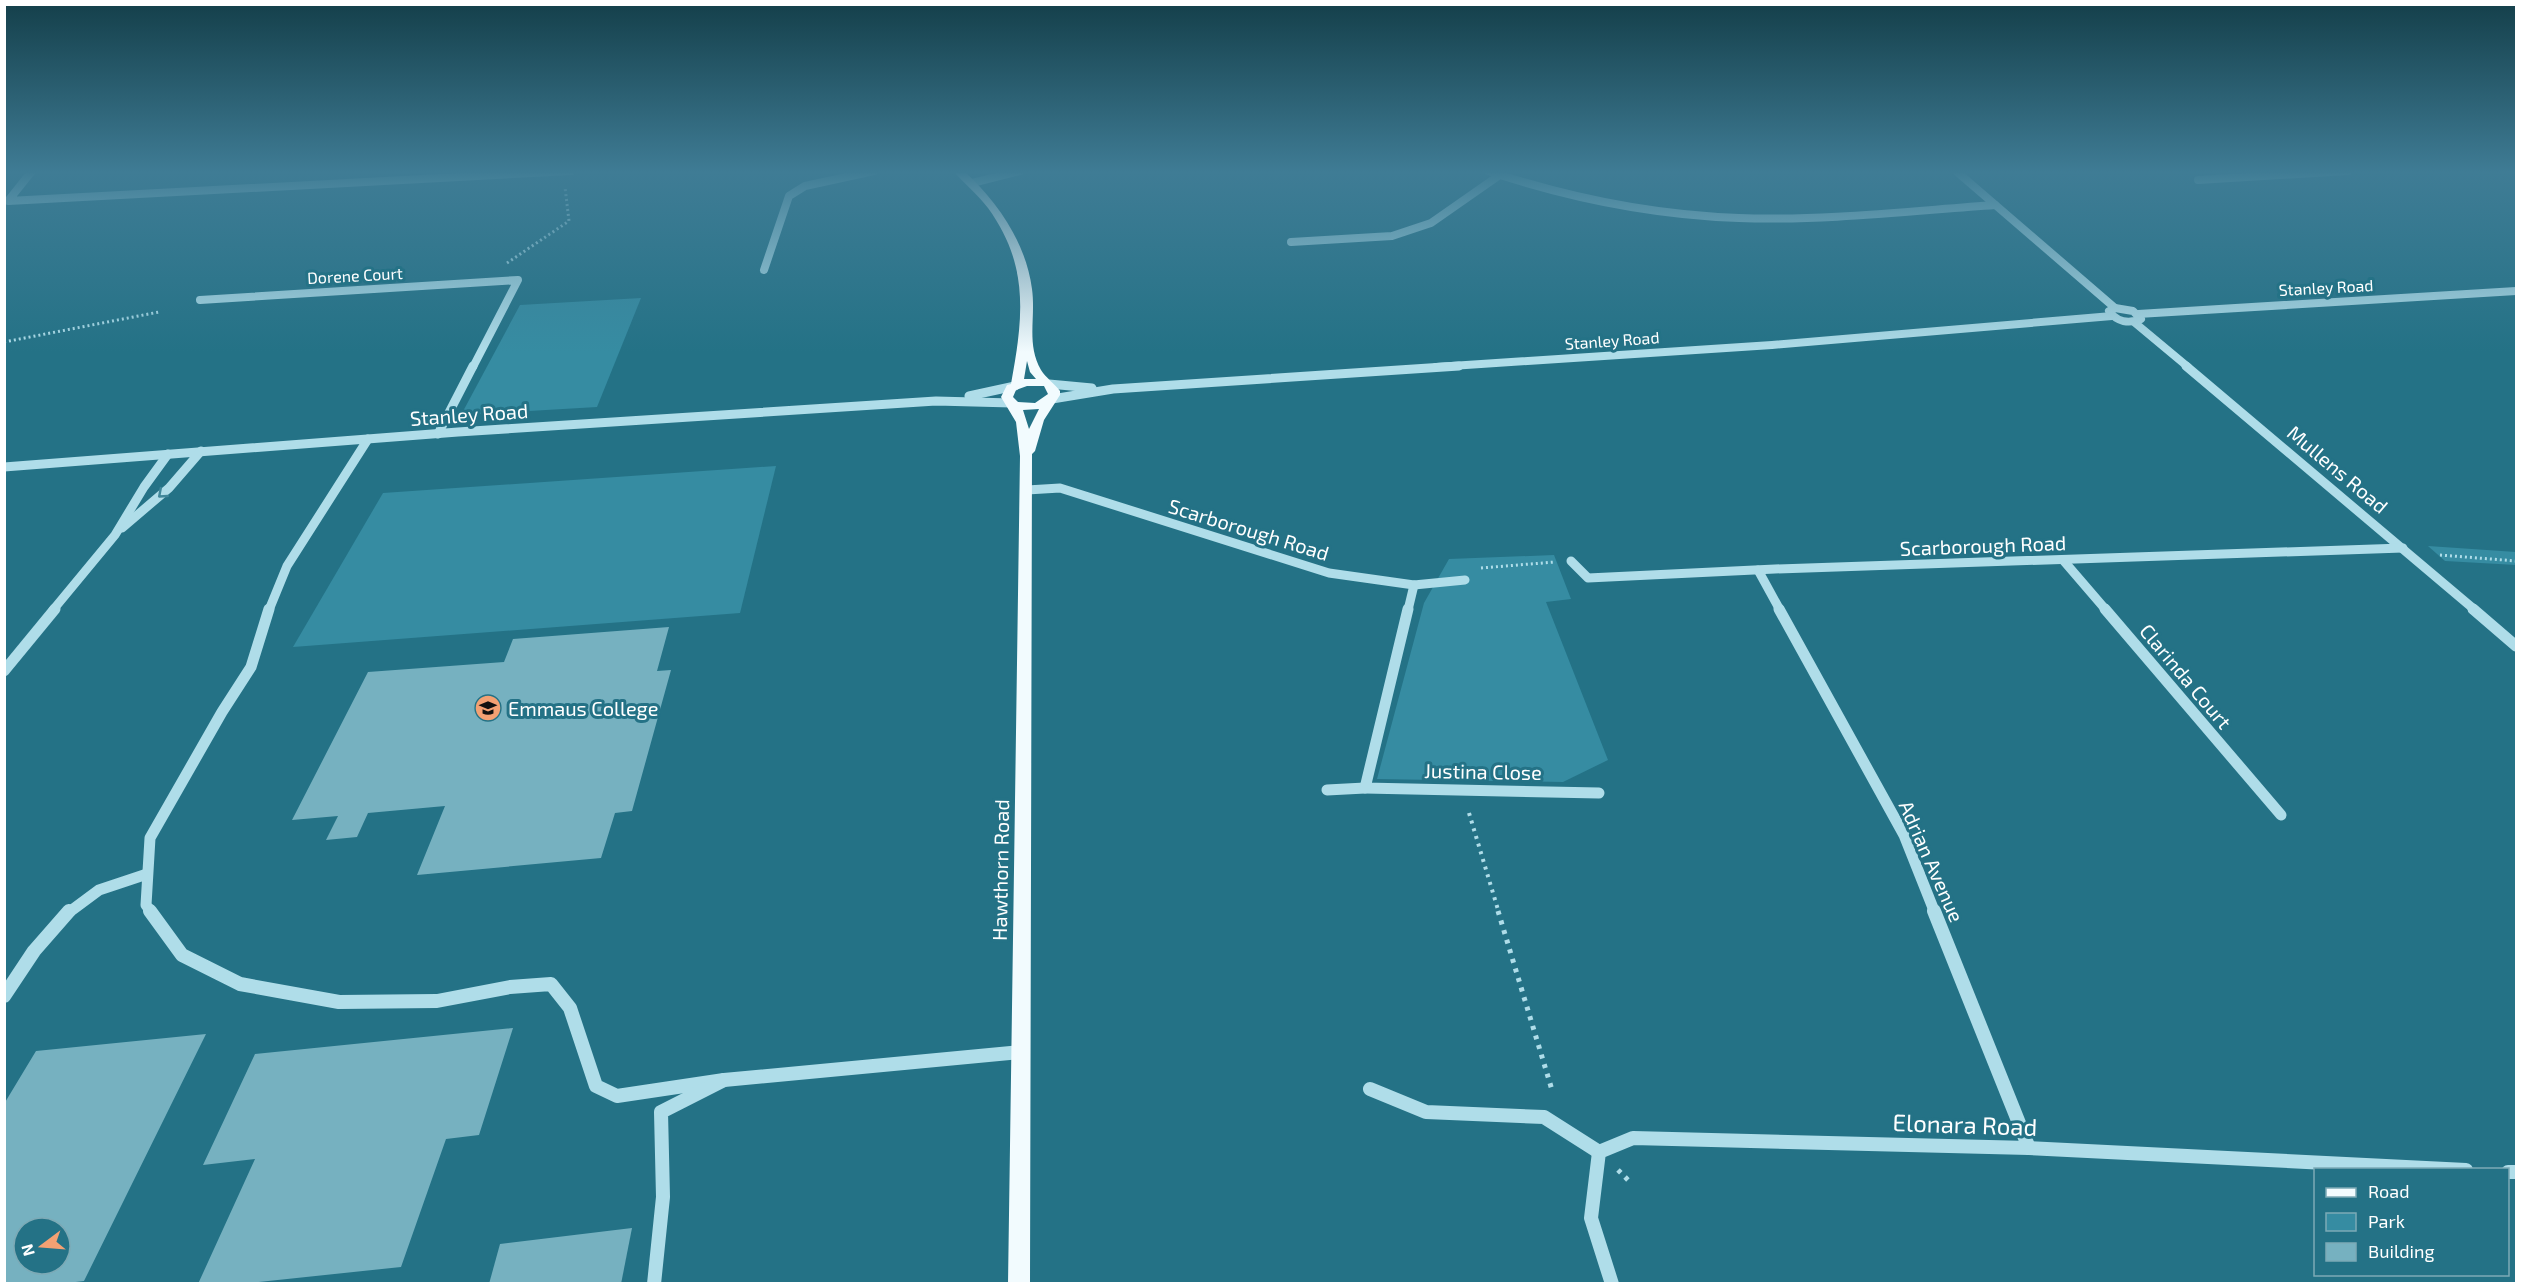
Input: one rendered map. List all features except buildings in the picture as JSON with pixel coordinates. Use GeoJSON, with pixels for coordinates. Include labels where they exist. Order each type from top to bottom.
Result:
{"type":"FeatureCollection","features":[{"type":"Feature","properties":{"kind":"main road"},"geometry":{"type":"LineString","coordinates":[[1006,231],[1026,281],[1026,337],[1016,385]]}},
{"type":"Feature","properties":{"kind":"main road"},"geometry":{"type":"LineString","coordinates":[[1026,337],[1036,372],[1048,384],[1054,391],[1051,399],[1038,406],[1013,404],[1007,397],[1016,385],[1033,381],[1048,384]]}},
{"type":"Feature","properties":{"kind":"main road","name":"Hawthorn Road"},"geometry":{"type":"LineString","coordinates":[[1026,456],[1038,420],[1051,399]]}},
{"type":"Feature","properties":{"kind":"main road","name":"Hawthorn Road"},"geometry":{"type":"LineString","coordinates":[[1013,404],[1022,422],[1027,490],[1019,1284]]}},
{"type":"Feature","properties":{"kind":"street"},"geometry":{"type":"LineString","coordinates":[[764,270],[777,231]]}},
{"type":"Feature","properties":{"kind":"street"},"geometry":{"type":"LineString","coordinates":[[1291,242],[1392,236],[1405,231]]}},
{"type":"Feature","properties":{"kind":"street"},"geometry":{"type":"LineString","coordinates":[[2024,231],[2122,321],[2136,318]]}},
{"type":"Feature","properties":{"kind":"street","name":"Dorene Court"},"geometry":{"type":"LineString","coordinates":[[200,300],[518,280],[438,434]]}},
{"type":"Feature","properties":{"kind":"street","name":"Stanley Road"},"geometry":{"type":"LineString","coordinates":[[2136,318],[2514,293]]}},
{"type":"Feature","properties":{"kind":"street"},"geometry":{"type":"LineString","coordinates":[[2113,312],[2127,309],[2136,318]]}},
{"type":"Feature","properties":{"kind":"street","name":"Stanley Road"},"geometry":{"type":"LineString","coordinates":[[1051,399],[1113,389],[1772,345],[2113,312]]}},
{"type":"Feature","properties":{"kind":"street","name":"Mullens Road"},"geometry":{"type":"LineString","coordinates":[[2136,318],[2517,646]]}},
{"type":"Feature","properties":{"kind":"street","name":"Stanley Road"},"geometry":{"type":"LineString","coordinates":[[1048,384],[1113,389]]}},
{"type":"Feature","properties":{"kind":"street","name":"Stanley Road"},"geometry":{"type":"LineString","coordinates":[[4,467],[201,451],[936,400],[1016,385]]}},
{"type":"Feature","properties":{"kind":"street","name":"Stanley Road"},"geometry":{"type":"LineString","coordinates":[[936,400],[1013,404]]}},
{"type":"Feature","properties":{"kind":"street"},"geometry":{"type":"LineString","coordinates":[[368,439],[287,566],[269,610],[251,667],[222,712],[150,838],[146,905],[182,955],[240,984],[339,1002],[437,1001],[510,987],[551,984],[570,1008],[596,1086],[617,1095],[724,1080],[1021,1052]]}},
{"type":"Feature","properties":{"kind":"street"},"geometry":{"type":"LineString","coordinates":[[115,535],[169,488],[201,451]]}},
{"type":"Feature","properties":{"kind":"street"},"geometry":{"type":"LineString","coordinates":[[4,671],[115,535],[144,487],[168,454]]}},
{"type":"Feature","properties":{"kind":"street","name":"Scarborough Road"},"geometry":{"type":"LineString","coordinates":[[1027,490],[1060,488],[1329,573],[1414,585],[1465,580]]}},
{"type":"Feature","properties":{"kind":"street","name":"Scarborough Road"},"geometry":{"type":"LineString","coordinates":[[1571,561],[1588,578],[2403,548]]}},
{"type":"Feature","properties":{"kind":"street","name":"Clarinda Court"},"geometry":{"type":"LineString","coordinates":[[2063,560],[2281,815]]}},
{"type":"Feature","properties":{"kind":"street","name":"Adrian Avenue"},"geometry":{"type":"LineString","coordinates":[[1758,570],[1904,835],[2029,1148]]}},
{"type":"Feature","properties":{"kind":"street"},"geometry":{"type":"LineString","coordinates":[[1365,788],[1414,585]]}},
{"type":"Feature","properties":{"kind":"street","name":"Justina Close"},"geometry":{"type":"LineString","coordinates":[[1327,790],[1365,788],[1599,793]]}},
{"type":"Feature","properties":{"kind":"street"},"geometry":{"type":"LineString","coordinates":[[4,996],[27,960],[60,920],[99,890],[147,873]]}},
{"type":"Feature","properties":{"kind":"street"},"geometry":{"type":"LineString","coordinates":[[654,1284],[663,1197],[661,1112],[724,1080]]}},
{"type":"Feature","properties":{"kind":"street"},"geometry":{"type":"LineString","coordinates":[[1370,1089],[1426,1112],[1544,1117],[1599,1152],[1592,1218],[1611,1284]]}},
{"type":"Feature","properties":{"kind":"street","name":"Elonara Road"},"geometry":{"type":"LineString","coordinates":[[1599,1152],[1633,1138],[2029,1148],[2426,1168]]}},
{"type":"Feature","properties":{"kind":"path"},"geometry":{"type":"LineString","coordinates":[[501,267],[554,231]]}},
{"type":"Feature","properties":{"kind":"path"},"geometry":{"type":"LineString","coordinates":[[4,342],[159,312]]}},
{"type":"Feature","properties":{"kind":"path"},"geometry":{"type":"LineString","coordinates":[[2434,555],[2517,561]]}},
{"type":"Feature","properties":{"kind":"path"},"geometry":{"type":"LineString","coordinates":[[1481,568],[1556,562]]}},
{"type":"Feature","properties":{"kind":"path"},"geometry":{"type":"LineString","coordinates":[[1469,813],[1552,1090]]}},
{"type":"Feature","properties":{"kind":"green space"},"geometry":{"type":"Polygon","coordinates":[[[641,298],[597,407],[461,415],[520,305],[641,298]]]}},
{"type":"Feature","properties":{"kind":"green space"},"geometry":{"type":"Polygon","coordinates":[[[776,466],[740,613],[293,647],[383,493],[776,466]]]}},
{"type":"Feature","properties":{"kind":"green space"},"geometry":{"type":"Polygon","coordinates":[[[2428,546],[2516,552],[2516,565],[2445,561],[2428,546]]]}},
{"type":"Feature","properties":{"kind":"green space"},"geometry":{"type":"Polygon","coordinates":[[[1554,555],[1571,599],[1546,602],[1608,760],[1563,782],[1377,779],[1424,603],[1449,559],[1554,555]]]}},
{"type":"Feature","properties":{"kind":"place","name":"Emmaus College"},"geometry":{"type":"Point","coordinates":[488,708]}}]}
